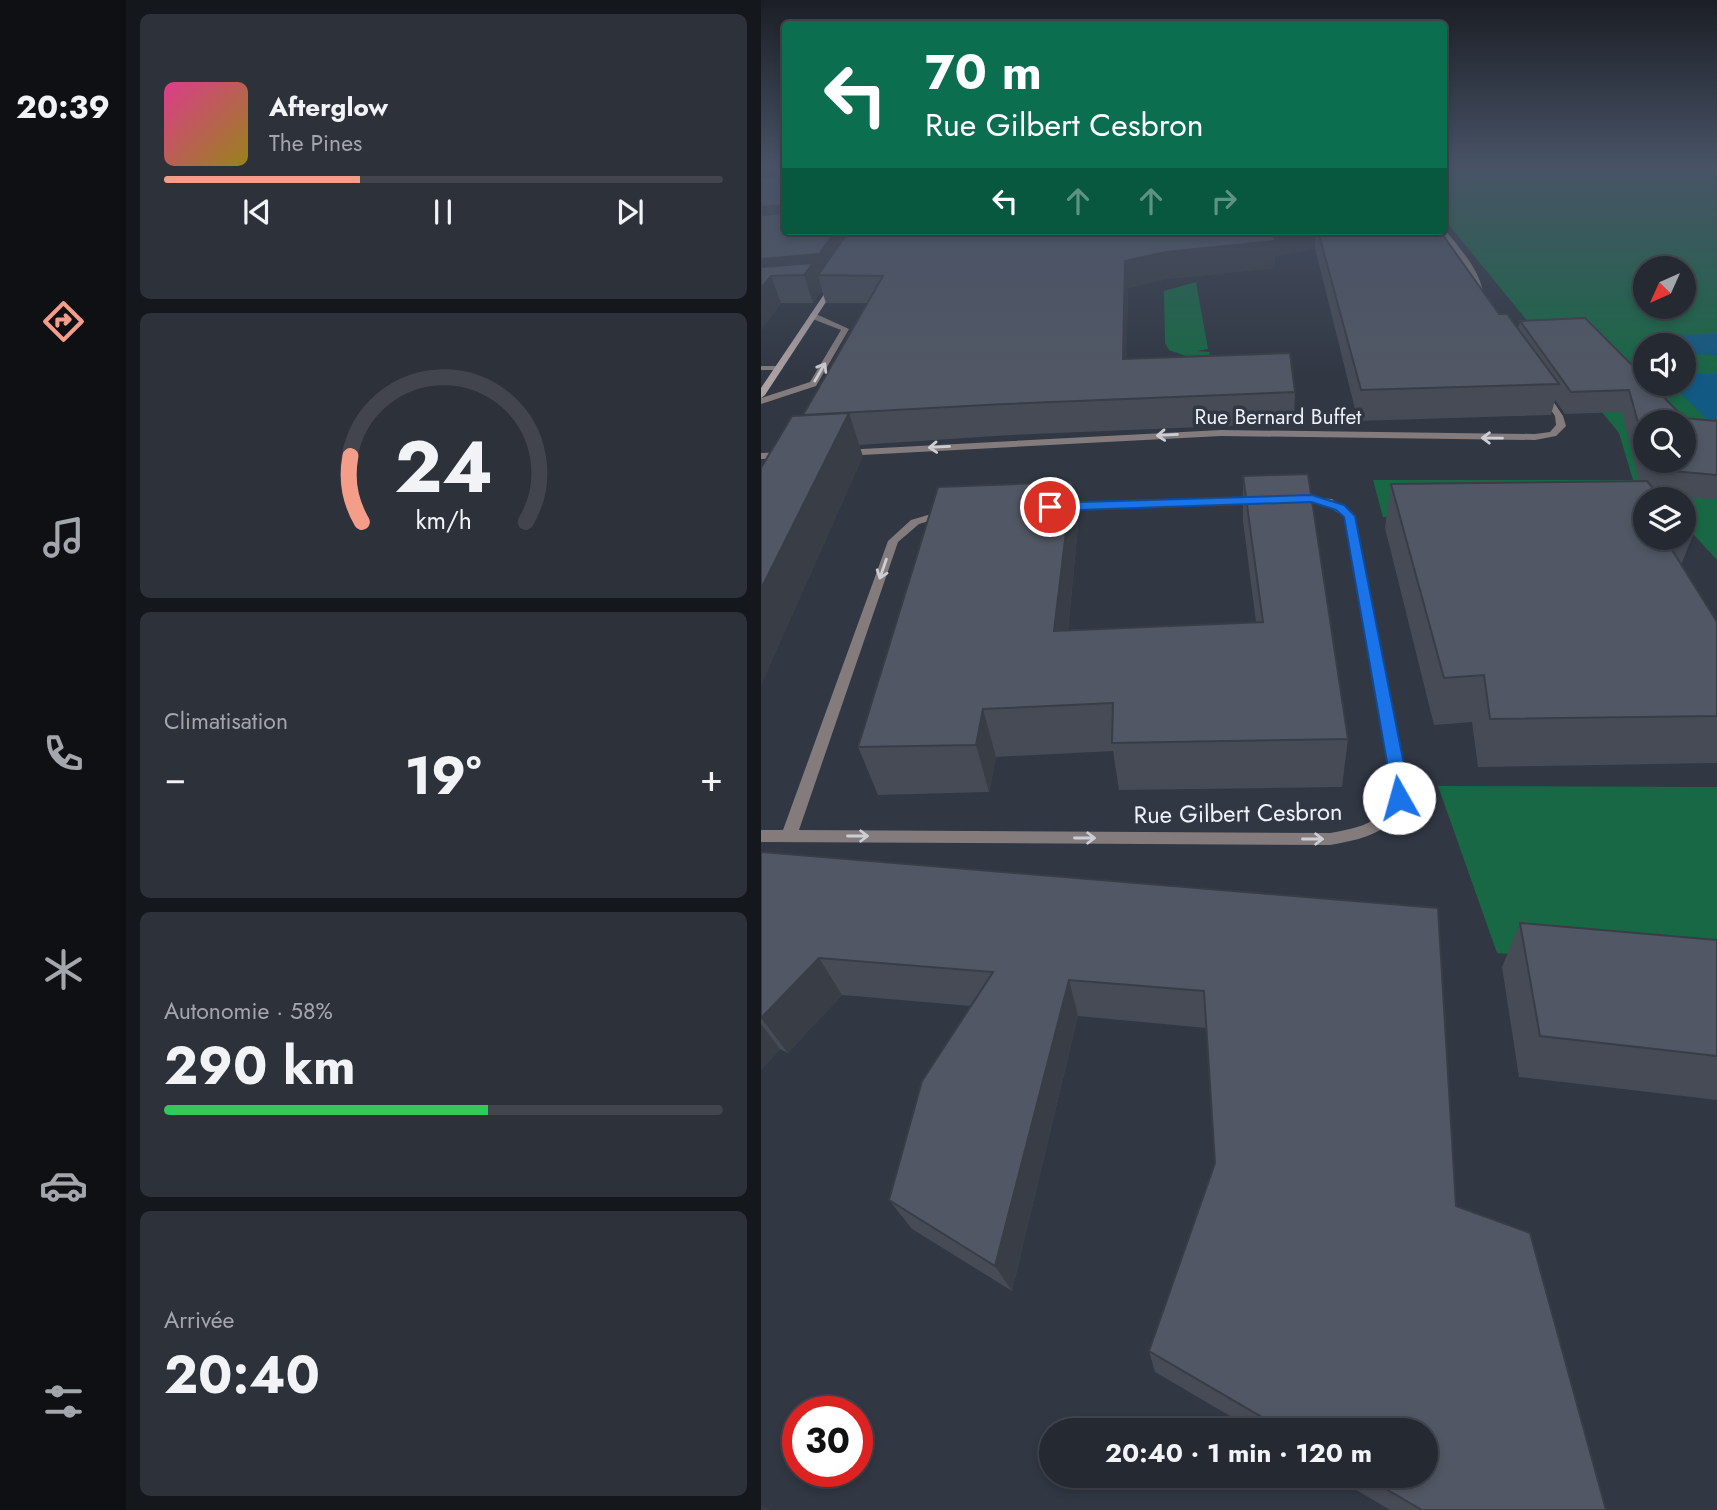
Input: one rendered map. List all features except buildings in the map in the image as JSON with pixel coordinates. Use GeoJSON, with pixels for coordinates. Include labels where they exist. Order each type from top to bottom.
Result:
{"type":"FeatureCollection","features":[{"type":"Feature","properties":{"kind":"main road"},"geometry":{"type":"LineString","coordinates":[[761,395],[836,280]]}},
{"type":"Feature","properties":{"kind":"street"},"geometry":{"type":"LineString","coordinates":[[1447,236],[1468,264],[1477,281],[1479,300],[1487,310]]}},
{"type":"Feature","properties":{"kind":"street"},"geometry":{"type":"LineString","coordinates":[[821,285],[836,280]]}},
{"type":"Feature","properties":{"kind":"street"},"geometry":{"type":"LineString","coordinates":[[761,401],[813,384],[845,329],[813,316]]}},
{"type":"Feature","properties":{"kind":"street"},"geometry":{"type":"LineString","coordinates":[[761,369],[779,368]]}},
{"type":"Feature","properties":{"kind":"street","name":"Rue Bernard Buffet"},"geometry":{"type":"LineString","coordinates":[[826,453],[1221,433],[1535,437],[1553,434],[1561,426],[1559,416],[1537,384]]}},
{"type":"Feature","properties":{"kind":"street"},"geometry":{"type":"LineString","coordinates":[[761,456],[800,454]]}},
{"type":"Feature","properties":{"kind":"street","name":"Rue Gilbert Cesbron"},"geometry":{"type":"LineString","coordinates":[[761,836],[1330,839],[1359,834],[1384,822],[1395,811],[1399,785],[1349,516],[1328,501],[1312,498],[1039,507]]}},
{"type":"Feature","properties":{"kind":"street"},"geometry":{"type":"LineString","coordinates":[[789,835],[893,541],[902,531],[923,518],[961,510]]}},
{"type":"Feature","properties":{"kind":"green space"},"geometry":{"type":"Polygon","coordinates":[[[1458,236],[1717,236],[1717,560],[1696,537],[1696,487],[1633,487],[1633,518],[1383,517],[1373,480],[1633,480],[1619,433],[1458,236]]]}},
{"type":"Feature","properties":{"kind":"green space"},"geometry":{"type":"Polygon","coordinates":[[[1196,282],[1208,349],[1196,351],[1210,352],[1209,355],[1186,356],[1169,350],[1165,343],[1164,291],[1196,282]]]}},
{"type":"Feature","properties":{"kind":"green space"},"geometry":{"type":"Polygon","coordinates":[[[1438,786],[1717,787],[1717,972],[1497,953],[1438,786]]]}},
{"type":"Feature","properties":{"kind":"water"},"geometry":{"type":"Polygon","coordinates":[[[1696,334],[1717,334],[1717,355],[1696,354],[1696,334]]]}},
{"type":"Feature","properties":{"kind":"water"},"geometry":{"type":"Polygon","coordinates":[[[1696,373],[1717,374],[1717,429],[1683,396],[1696,396],[1696,373]]]}},
{"type":"Feature","properties":{"kind":"route"},"geometry":{"type":"LineString","coordinates":[[1050,507],[1312,498],[1328,501],[1340,508],[1349,516],[1399,785],[1399,798]]}}]}
